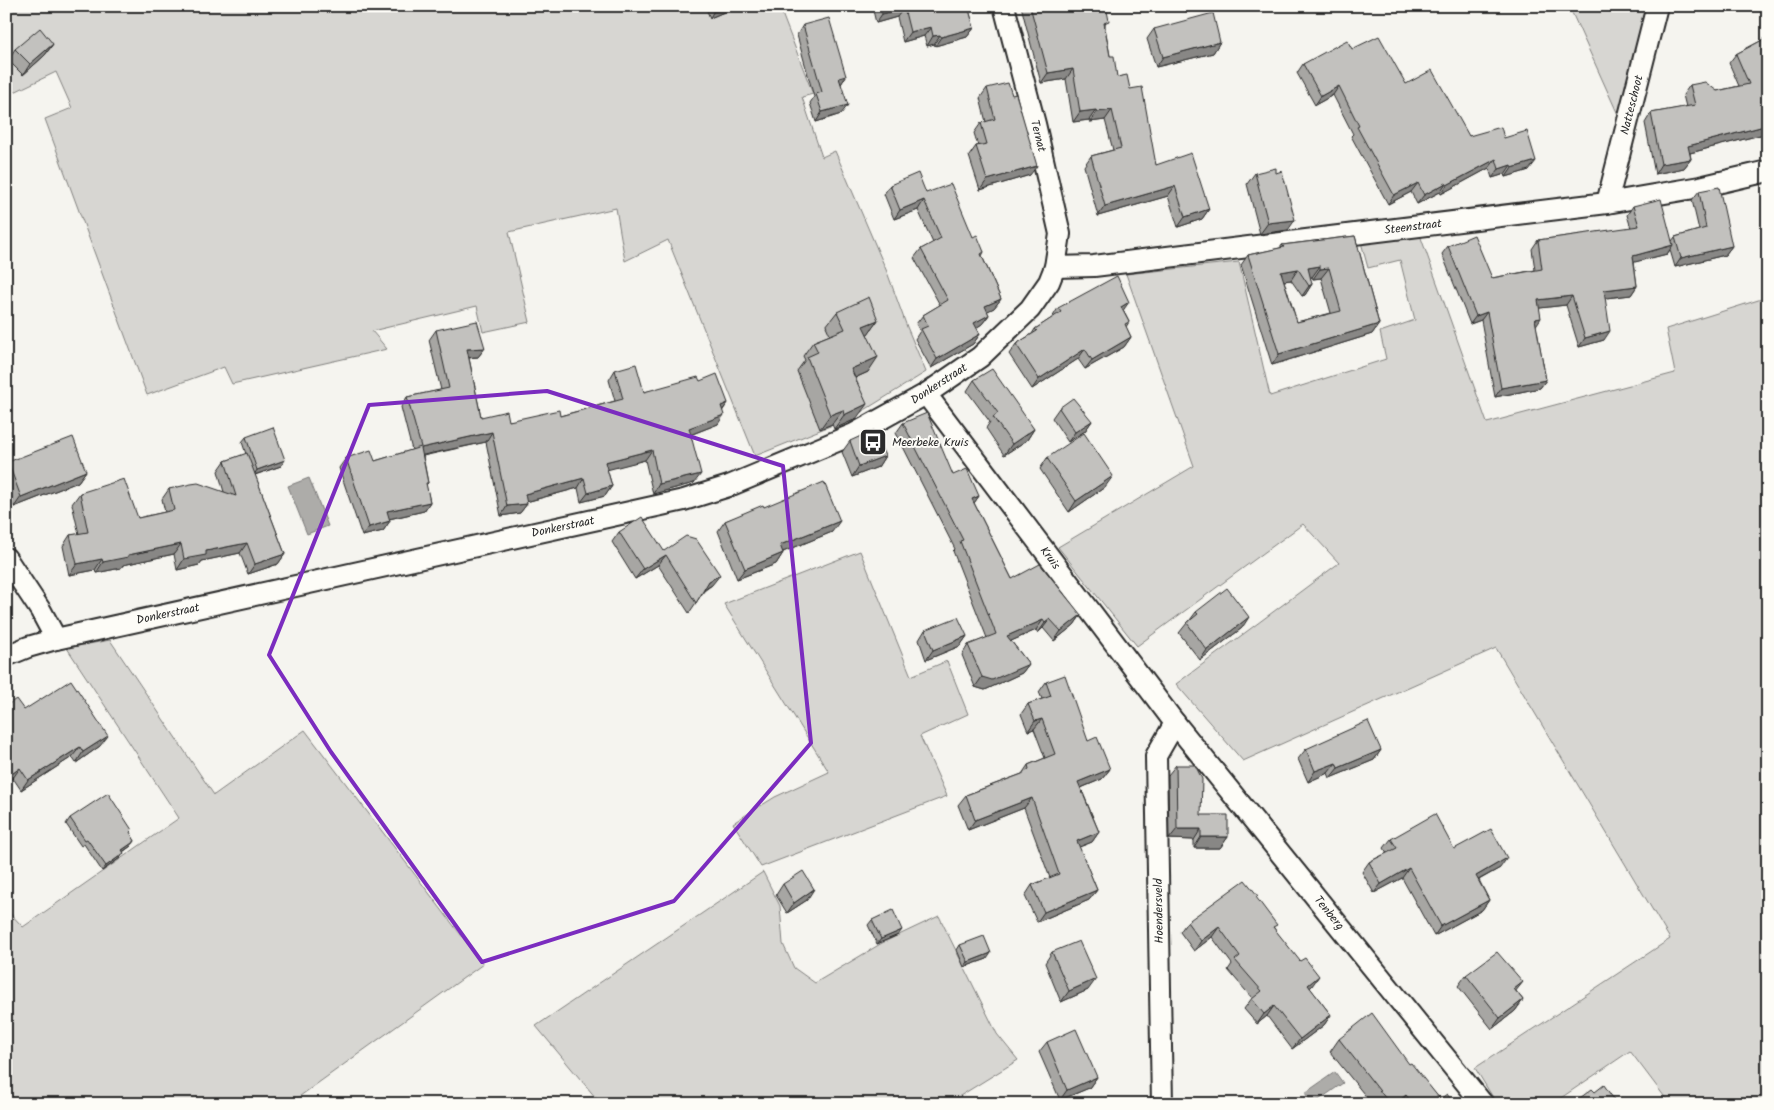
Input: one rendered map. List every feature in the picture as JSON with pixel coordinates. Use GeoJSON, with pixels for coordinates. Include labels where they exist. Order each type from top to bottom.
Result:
{"type":"FeatureCollection","features":[{"type":"Feature","properties":{"kind":"street","name":"Ternat"},"geometry":{"type":"LineString","coordinates":[[1004,6],[1035,124],[1060,234],[1055,267]]}},
{"type":"Feature","properties":{"kind":"street","name":"Natteschoot"},"geometry":{"type":"LineString","coordinates":[[1607,204],[1657,6]]}},
{"type":"Feature","properties":{"kind":"street","name":"Steenstraat"},"geometry":{"type":"LineString","coordinates":[[1055,267],[1094,266],[1607,204],[1700,187],[1768,171]]}},
{"type":"Feature","properties":{"kind":"street","name":"Donkerstraat"},"geometry":{"type":"LineString","coordinates":[[6,656],[56,639],[684,500],[730,486],[854,434],[926,394],[980,357],[1030,309],[1049,282],[1055,267]]}},
{"type":"Feature","properties":{"kind":"street","name":"Kruis"},"geometry":{"type":"LineString","coordinates":[[926,394],[1175,723]]}},
{"type":"Feature","properties":{"kind":"street"},"geometry":{"type":"LineString","coordinates":[[6,558],[41,611],[56,639]]}},
{"type":"Feature","properties":{"kind":"street","name":"Hoendersveld"},"geometry":{"type":"LineString","coordinates":[[1162,1104],[1156,756],[1175,723]]}},
{"type":"Feature","properties":{"kind":"street","name":"Tenberg"},"geometry":{"type":"LineString","coordinates":[[1175,723],[1483,1104]]}},
{"type":"Feature","properties":{"kind":"highlighted area"},"geometry":{"type":"Polygon","coordinates":[[[547,391],[783,466],[811,743],[674,901],[482,962],[331,752],[269,655],[369,405],[547,391]]]}},
{"type":"Feature","properties":{"kind":"shaded area"},"geometry":{"type":"Polygon","coordinates":[[[6,6],[779,6],[813,94],[802,97],[822,157],[835,151],[887,272],[926,372],[855,416],[755,456],[668,240],[625,261],[616,208],[509,232],[530,322],[483,332],[477,306],[372,331],[387,349],[232,384],[224,367],[147,395],[45,119],[72,108],[56,72],[6,96],[6,6]]]}},
{"type":"Feature","properties":{"kind":"shaded area"},"geometry":{"type":"Polygon","coordinates":[[[1569,6],[1646,6],[1620,119],[1569,6]]]}},
{"type":"Feature","properties":{"kind":"shaded area"},"geometry":{"type":"Polygon","coordinates":[[[1420,235],[1487,423],[1675,373],[1666,329],[1768,297],[1768,1104],[1670,1104],[1630,1051],[1552,1104],[1497,1104],[1475,1068],[1670,939],[1496,648],[1243,761],[1176,684],[1339,563],[1303,524],[1137,646],[1058,547],[1194,466],[1126,274],[1239,262],[1270,396],[1386,359],[1380,332],[1415,320],[1400,260],[1368,268],[1361,242],[1420,235]]]}},
{"type":"Feature","properties":{"kind":"shaded area"},"geometry":{"type":"Polygon","coordinates":[[[309,478],[328,526],[307,534],[288,486],[309,478]]]}},
{"type":"Feature","properties":{"kind":"shaded area"},"geometry":{"type":"Polygon","coordinates":[[[860,551],[911,676],[947,661],[968,714],[920,736],[947,796],[761,867],[733,823],[775,797],[829,772],[724,604],[860,551]]]}},
{"type":"Feature","properties":{"kind":"shaded area"},"geometry":{"type":"Polygon","coordinates":[[[110,640],[214,795],[305,730],[483,964],[289,1104],[6,1104],[6,909],[23,927],[179,818],[67,648],[110,640]]]}},
{"type":"Feature","properties":{"kind":"shaded area"},"geometry":{"type":"Polygon","coordinates":[[[763,872],[780,906],[783,944],[794,968],[815,983],[882,943],[939,916],[997,1034],[1018,1060],[947,1104],[601,1104],[536,1026],[763,872]]]}},
{"type":"Feature","properties":{"kind":"shaded area"},"geometry":{"type":"Polygon","coordinates":[[[1335,1072],[1343,1083],[1313,1104],[1305,1093],[1335,1072]]]}},
{"type":"Feature","properties":{"kind":"building"},"geometry":{"type":"Polygon","coordinates":[[[711,6],[728,6],[713,12],[711,6]]]}},
{"type":"Feature","properties":{"kind":"building"},"geometry":{"type":"Polygon","coordinates":[[[881,6],[968,6],[974,28],[941,37],[940,35],[933,36],[931,27],[910,32],[904,8],[882,14],[881,6]]]}},
{"type":"Feature","properties":{"kind":"building"},"geometry":{"type":"Polygon","coordinates":[[[1030,6],[1106,6],[1109,21],[1104,23],[1110,56],[1114,56],[1117,77],[1127,75],[1130,89],[1142,87],[1156,165],[1191,153],[1209,209],[1185,217],[1175,186],[1105,206],[1091,156],[1121,148],[1112,110],[1080,112],[1073,69],[1048,73],[1030,6]]]}},
{"type":"Feature","properties":{"kind":"building"},"geometry":{"type":"Polygon","coordinates":[[[1213,13],[1220,42],[1163,57],[1154,29],[1213,13]]]}},
{"type":"Feature","properties":{"kind":"building"},"geometry":{"type":"Polygon","coordinates":[[[829,18],[846,76],[839,78],[848,105],[822,112],[816,94],[822,92],[803,25],[829,18]]]}},
{"type":"Feature","properties":{"kind":"building"},"geometry":{"type":"Polygon","coordinates":[[[40,28],[53,44],[30,64],[15,49],[40,28]]]}},
{"type":"Feature","properties":{"kind":"building"},"geometry":{"type":"Polygon","coordinates":[[[1379,36],[1406,84],[1432,70],[1469,136],[1501,127],[1504,138],[1527,131],[1536,161],[1512,168],[1511,165],[1499,169],[1496,159],[1424,195],[1418,183],[1394,195],[1357,127],[1359,126],[1339,86],[1321,96],[1303,64],[1347,40],[1352,49],[1379,36]]]}},
{"type":"Feature","properties":{"kind":"building"},"geometry":{"type":"Polygon","coordinates":[[[1768,37],[1768,125],[1688,146],[1691,159],[1661,164],[1651,113],[1695,105],[1690,85],[1705,82],[1717,91],[1749,84],[1736,54],[1768,37]]]}},
{"type":"Feature","properties":{"kind":"building"},"geometry":{"type":"Polygon","coordinates":[[[1008,83],[1012,95],[1016,94],[1037,166],[987,180],[976,146],[987,144],[981,123],[995,119],[987,88],[1008,83]]]}},
{"type":"Feature","properties":{"kind":"building"},"geometry":{"type":"Polygon","coordinates":[[[1276,168],[1276,173],[1282,171],[1295,220],[1268,223],[1255,173],[1276,168]]]}},
{"type":"Feature","properties":{"kind":"building"},"geometry":{"type":"Polygon","coordinates":[[[918,173],[926,193],[951,184],[973,237],[977,235],[984,252],[981,254],[1001,299],[985,306],[989,315],[974,323],[980,334],[937,359],[921,329],[928,326],[923,315],[948,300],[921,249],[941,238],[924,200],[900,210],[890,185],[918,173]]]}},
{"type":"Feature","properties":{"kind":"building"},"geometry":{"type":"Polygon","coordinates":[[[1719,187],[1732,246],[1681,258],[1675,237],[1706,228],[1699,191],[1719,187]]]}},
{"type":"Feature","properties":{"kind":"building"},"geometry":{"type":"Polygon","coordinates":[[[1661,199],[1673,245],[1633,256],[1637,286],[1604,290],[1610,331],[1585,338],[1572,296],[1538,300],[1541,318],[1535,319],[1546,380],[1501,388],[1487,312],[1476,316],[1448,246],[1474,235],[1492,278],[1542,269],[1538,240],[1639,226],[1633,206],[1661,199]]]}},
{"type":"Feature","properties":{"kind":"building"},"geometry":{"type":"Polygon","coordinates":[[[1355,236],[1379,324],[1279,354],[1248,255],[1284,247],[1282,245],[1355,236]],[[1320,266],[1308,268],[1312,284],[1309,286],[1298,269],[1281,272],[1297,322],[1341,311],[1329,268],[1320,269],[1320,266]]]}},
{"type":"Feature","properties":{"kind":"building"},"geometry":{"type":"Polygon","coordinates":[[[1117,276],[1129,302],[1121,307],[1129,322],[1125,324],[1131,337],[1092,360],[1085,349],[1039,379],[1016,344],[1037,331],[1035,329],[1061,312],[1058,308],[1117,276]]]}},
{"type":"Feature","properties":{"kind":"building"},"geometry":{"type":"Polygon","coordinates":[[[869,297],[878,320],[863,326],[878,357],[851,369],[867,404],[844,415],[843,410],[830,415],[807,357],[818,352],[813,342],[845,329],[837,312],[869,297]]]}},
{"type":"Feature","properties":{"kind":"building"},"geometry":{"type":"Polygon","coordinates":[[[477,321],[485,348],[467,349],[481,417],[507,411],[509,421],[559,410],[560,416],[623,399],[615,370],[636,364],[644,392],[698,377],[700,381],[717,374],[728,403],[721,406],[724,415],[689,428],[701,474],[659,484],[652,450],[605,462],[612,486],[588,493],[584,478],[525,494],[527,504],[507,506],[492,432],[421,448],[430,502],[387,511],[390,521],[369,527],[346,458],[371,450],[375,461],[421,447],[407,397],[449,388],[436,330],[477,321]]]}},
{"type":"Feature","properties":{"kind":"building"},"geometry":{"type":"Polygon","coordinates":[[[992,369],[1034,429],[1012,444],[993,417],[998,413],[974,380],[992,369]]]}},
{"type":"Feature","properties":{"kind":"building"},"geometry":{"type":"Polygon","coordinates":[[[1073,398],[1092,421],[1075,432],[1059,408],[1073,398]]]}},
{"type":"Feature","properties":{"kind":"building"},"geometry":{"type":"Polygon","coordinates":[[[927,413],[953,475],[967,469],[979,496],[972,499],[1012,579],[1040,564],[1081,615],[1061,631],[1050,619],[1045,623],[1043,620],[1007,636],[1029,664],[992,680],[982,677],[968,645],[996,634],[960,541],[963,540],[903,423],[927,413]]]}},
{"type":"Feature","properties":{"kind":"building"},"geometry":{"type":"Polygon","coordinates":[[[273,427],[285,460],[257,470],[246,437],[273,427]]]}},
{"type":"Feature","properties":{"kind":"building"},"geometry":{"type":"Polygon","coordinates":[[[874,430],[885,456],[859,466],[850,441],[874,430]]]}},
{"type":"Feature","properties":{"kind":"building"},"geometry":{"type":"Polygon","coordinates":[[[1084,433],[1113,476],[1076,501],[1047,458],[1084,433]]]}},
{"type":"Feature","properties":{"kind":"building"},"geometry":{"type":"Polygon","coordinates":[[[73,437],[86,471],[21,497],[8,462],[73,437]]]}},
{"type":"Feature","properties":{"kind":"building"},"geometry":{"type":"Polygon","coordinates":[[[247,453],[285,554],[255,564],[247,543],[206,551],[206,555],[184,559],[181,544],[103,562],[102,559],[77,564],[70,535],[88,532],[80,493],[124,479],[138,518],[174,510],[169,489],[191,484],[198,483],[236,496],[225,461],[247,453]]]}},
{"type":"Feature","properties":{"kind":"building"},"geometry":{"type":"Polygon","coordinates":[[[824,482],[840,521],[780,545],[783,553],[745,569],[725,521],[824,482]]]}},
{"type":"Feature","properties":{"kind":"building"},"geometry":{"type":"Polygon","coordinates":[[[642,517],[664,551],[686,536],[696,539],[720,575],[709,581],[696,603],[666,555],[643,569],[619,532],[642,517]]]}},
{"type":"Feature","properties":{"kind":"building"},"geometry":{"type":"Polygon","coordinates":[[[1227,588],[1249,617],[1207,650],[1187,623],[1198,614],[1196,612],[1227,588]]]}},
{"type":"Feature","properties":{"kind":"building"},"geometry":{"type":"Polygon","coordinates":[[[958,617],[967,636],[933,650],[925,630],[958,617]]]}},
{"type":"Feature","properties":{"kind":"building"},"geometry":{"type":"Polygon","coordinates":[[[1065,675],[1088,741],[1097,737],[1110,769],[1078,782],[1099,832],[1077,841],[1097,890],[1044,912],[1032,885],[1059,874],[1032,798],[975,820],[966,795],[1022,774],[1029,769],[1028,765],[1055,754],[1042,719],[1035,721],[1028,704],[1051,696],[1046,682],[1065,675]]]}},
{"type":"Feature","properties":{"kind":"building"},"geometry":{"type":"Polygon","coordinates":[[[71,680],[108,736],[83,752],[80,747],[28,780],[20,768],[6,778],[6,706],[16,699],[24,710],[71,680]]]}},
{"type":"Feature","properties":{"kind":"building"},"geometry":{"type":"Polygon","coordinates":[[[1368,721],[1381,750],[1338,768],[1336,763],[1315,771],[1306,749],[1368,721]]]}},
{"type":"Feature","properties":{"kind":"building"},"geometry":{"type":"Polygon","coordinates":[[[1176,765],[1195,765],[1202,779],[1201,815],[1228,815],[1228,837],[1201,837],[1201,829],[1177,829],[1176,765]]]}},
{"type":"Feature","properties":{"kind":"building"},"geometry":{"type":"Polygon","coordinates":[[[108,793],[132,830],[130,832],[135,841],[122,850],[124,853],[106,866],[70,818],[108,793]]]}},
{"type":"Feature","properties":{"kind":"building"},"geometry":{"type":"Polygon","coordinates":[[[1435,814],[1454,849],[1491,829],[1507,858],[1476,876],[1489,900],[1441,926],[1409,868],[1381,884],[1369,862],[1397,848],[1391,839],[1435,814]]]}},
{"type":"Feature","properties":{"kind":"building"},"geometry":{"type":"Polygon","coordinates":[[[803,871],[814,889],[794,903],[783,884],[803,871]]]}},
{"type":"Feature","properties":{"kind":"building"},"geometry":{"type":"Polygon","coordinates":[[[1245,880],[1277,925],[1273,927],[1300,961],[1305,958],[1319,976],[1308,985],[1331,1015],[1300,1039],[1274,1006],[1264,1014],[1252,999],[1262,991],[1235,960],[1240,956],[1219,927],[1201,941],[1187,922],[1245,880]]]}},
{"type":"Feature","properties":{"kind":"building"},"geometry":{"type":"Polygon","coordinates":[[[893,910],[902,930],[881,939],[872,920],[893,910]]]}},
{"type":"Feature","properties":{"kind":"building"},"geometry":{"type":"Polygon","coordinates":[[[984,936],[991,953],[968,962],[960,945],[984,936]]]}},
{"type":"Feature","properties":{"kind":"building"},"geometry":{"type":"Polygon","coordinates":[[[1079,941],[1096,979],[1069,991],[1052,952],[1079,941]]]}},
{"type":"Feature","properties":{"kind":"building"},"geometry":{"type":"Polygon","coordinates":[[[1497,952],[1523,982],[1514,989],[1523,1000],[1500,1018],[1466,975],[1497,952]]]}},
{"type":"Feature","properties":{"kind":"building"},"geometry":{"type":"Polygon","coordinates":[[[1372,1013],[1409,1064],[1411,1063],[1440,1099],[1447,1094],[1454,1104],[1413,1104],[1406,1095],[1395,1104],[1390,1104],[1339,1039],[1372,1013]]]}},
{"type":"Feature","properties":{"kind":"building"},"geometry":{"type":"Polygon","coordinates":[[[1076,1029],[1097,1077],[1067,1090],[1047,1042],[1076,1029]]]}},
{"type":"Feature","properties":{"kind":"building"},"geometry":{"type":"Polygon","coordinates":[[[1604,1085],[1617,1104],[1572,1104],[1592,1089],[1595,1092],[1604,1085]]]}},
{"type":"Feature","properties":{"kind":"place","name":"Meerbeke Kruis"},"geometry":{"type":"Point","coordinates":[873,442]}}]}
